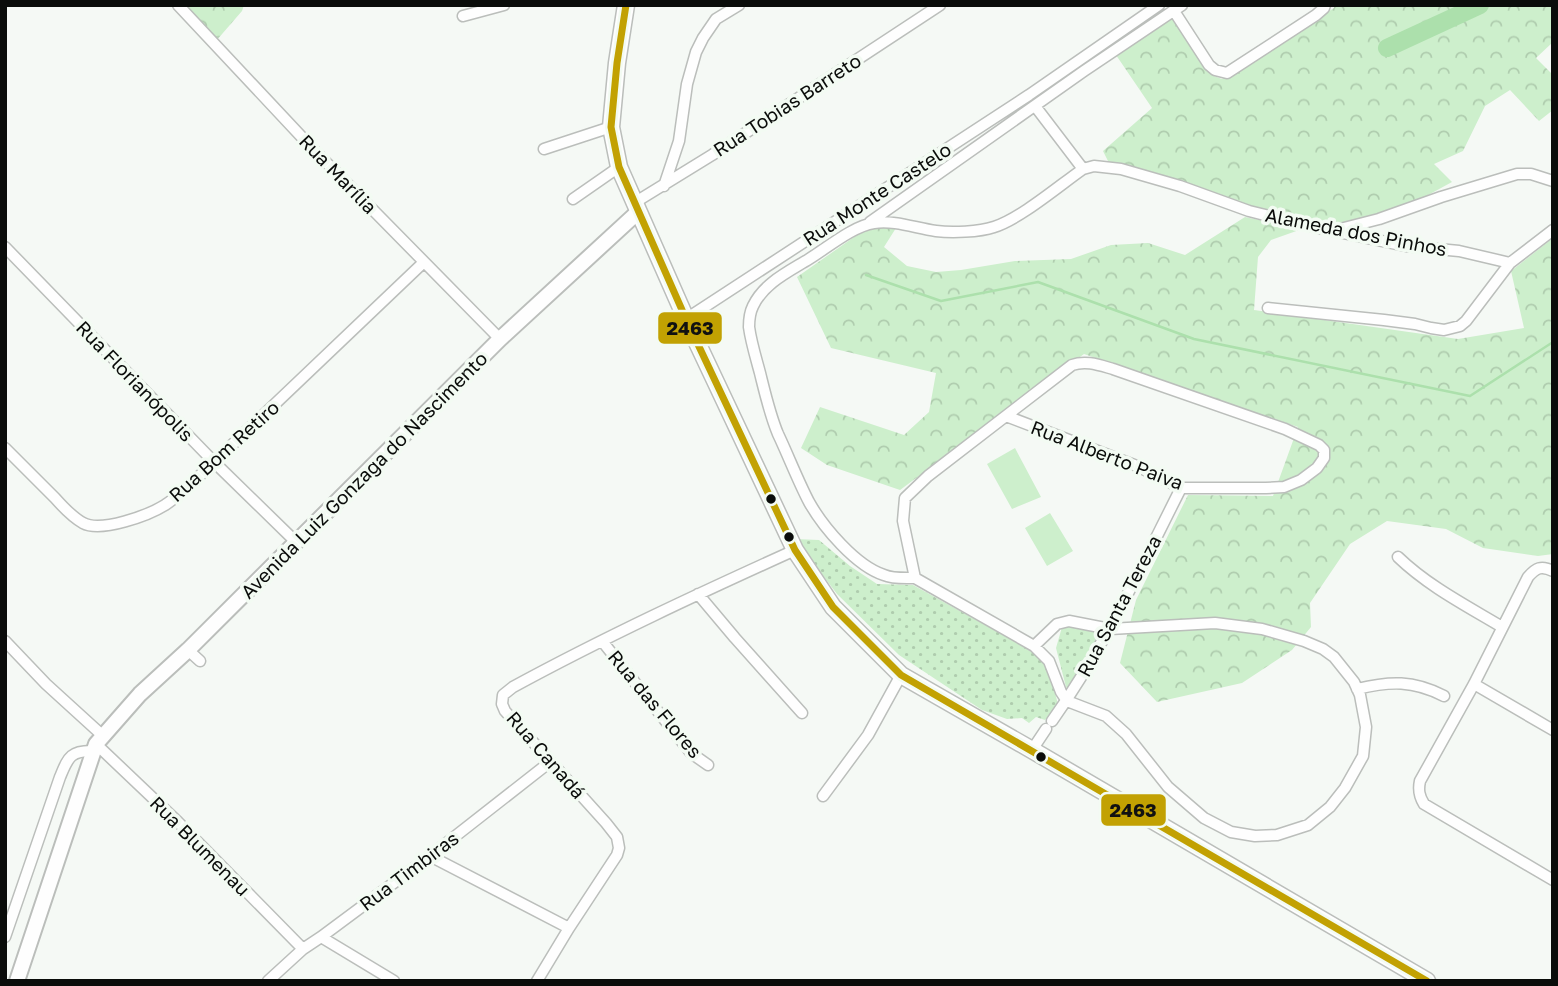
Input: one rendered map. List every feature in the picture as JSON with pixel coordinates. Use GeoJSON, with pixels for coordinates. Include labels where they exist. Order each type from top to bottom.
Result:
{"type":"FeatureCollection","features":[{"type":"Feature","properties":{"kind":"main road"},"geometry":{"type":"LineString","coordinates":[[626,5],[611,127],[618,167],[795,550],[833,607],[901,675],[1427,981]]}},
{"type":"Feature","properties":{"kind":"main road","name":"Avenida Luiz Gonzaga do Nascimento"},"geometry":{"type":"LineString","coordinates":[[97,744],[140,694],[188,650],[500,339],[636,208]]}},
{"type":"Feature","properties":{"kind":"main road"},"geometry":{"type":"LineString","coordinates":[[17,981],[97,744]]}},
{"type":"Feature","properties":{"kind":"street","name":"Rua Marília"},"geometry":{"type":"LineString","coordinates":[[178,5],[312,148],[500,339]]}},
{"type":"Feature","properties":{"kind":"street"},"geometry":{"type":"LineString","coordinates":[[463,16],[504,5]]}},
{"type":"Feature","properties":{"kind":"street"},"geometry":{"type":"LineString","coordinates":[[664,186],[679,141],[687,83],[696,52],[716,19],[740,5]]}},
{"type":"Feature","properties":{"kind":"street","name":"Rua Tobias Barreto"},"geometry":{"type":"LineString","coordinates":[[636,208],[664,186],[940,5]]}},
{"type":"Feature","properties":{"kind":"street","name":"Rua Monte Castelo"},"geometry":{"type":"LineString","coordinates":[[686,319],[1159,5]]}},
{"type":"Feature","properties":{"kind":"street"},"geometry":{"type":"LineString","coordinates":[[1034,646],[1052,627],[1063,621],[1110,629],[1215,623],[1262,629],[1304,640],[1334,657],[1357,689],[1366,727],[1363,756],[1345,788],[1329,807],[1308,825],[1277,835],[1255,836],[1231,832],[1204,818],[1168,787],[1126,734],[1106,716],[1067,701],[1049,661],[1034,646],[915,578],[895,578],[869,568],[827,528],[810,502],[778,434],[753,347],[749,325],[751,309],[771,283],[866,224],[1178,8],[1209,65],[1215,70],[1227,73],[1316,15],[1325,5]]}},
{"type":"Feature","properties":{"kind":"street"},"geometry":{"type":"LineString","coordinates":[[866,224],[888,222],[940,231],[969,231],[995,227],[1019,214],[1083,169],[1035,106]]}},
{"type":"Feature","properties":{"kind":"street"},"geometry":{"type":"LineString","coordinates":[[544,149],[611,127]]}},
{"type":"Feature","properties":{"kind":"street","name":"Alameda dos Pinhos"},"geometry":{"type":"LineString","coordinates":[[1083,169],[1094,166],[1121,169],[1180,186],[1249,211],[1332,231],[1510,262]]}},
{"type":"Feature","properties":{"kind":"street"},"geometry":{"type":"LineString","coordinates":[[573,200],[618,167]]}},
{"type":"Feature","properties":{"kind":"street"},"geometry":{"type":"LineString","coordinates":[[1332,231],[1379,219],[1517,174],[1531,174],[1553,181]]}},
{"type":"Feature","properties":{"kind":"street"},"geometry":{"type":"LineString","coordinates":[[1268,307],[1451,329],[1466,321],[1510,262],[1553,230]]}},
{"type":"Feature","properties":{"kind":"street","name":"Rua Florianópolis"},"geometry":{"type":"LineString","coordinates":[[5,247],[214,463],[297,543]]}},
{"type":"Feature","properties":{"kind":"street","name":"Rua Bom Retiro"},"geometry":{"type":"LineString","coordinates":[[5,448],[69,512],[85,524],[106,526],[121,523],[162,507],[214,463],[424,262]]}},
{"type":"Feature","properties":{"kind":"street","name":"Rua Alberto Paiva"},"geometry":{"type":"LineString","coordinates":[[1085,362],[1285,429],[1319,445],[1324,450],[1324,457],[1317,468],[1301,480],[1284,486],[1181,488],[1137,467],[1006,416],[1072,365],[1085,362]]}},
{"type":"Feature","properties":{"kind":"street"},"geometry":{"type":"LineString","coordinates":[[915,578],[903,521],[905,498],[928,476],[1006,416]]}},
{"type":"Feature","properties":{"kind":"street","name":"Rua Santa Tereza"},"geometry":{"type":"LineString","coordinates":[[1032,750],[1067,701],[1110,629],[1181,488]]}},
{"type":"Feature","properties":{"kind":"street","name":"Rua Canadá"},"geometry":{"type":"LineString","coordinates":[[537,981],[614,861],[619,848],[617,837],[606,823],[505,711],[502,704],[503,695],[513,687],[698,593],[795,550]]}},
{"type":"Feature","properties":{"kind":"street"},"geometry":{"type":"LineString","coordinates":[[1398,557],[1429,582],[1502,627]]}},
{"type":"Feature","properties":{"kind":"street"},"geometry":{"type":"LineString","coordinates":[[1553,571],[1541,567],[1528,577],[1474,684],[1420,781],[1420,798],[1424,804],[1553,880]]}},
{"type":"Feature","properties":{"kind":"street"},"geometry":{"type":"LineString","coordinates":[[698,593],[802,713]]}},
{"type":"Feature","properties":{"kind":"street","name":"Rua Blumenau"},"geometry":{"type":"LineString","coordinates":[[5,641],[97,744],[303,948]]}},
{"type":"Feature","properties":{"kind":"street","name":"Rua das Flores"},"geometry":{"type":"LineString","coordinates":[[602,641],[691,753],[708,765]]}},
{"type":"Feature","properties":{"kind":"street"},"geometry":{"type":"LineString","coordinates":[[188,650],[200,661]]}},
{"type":"Feature","properties":{"kind":"street"},"geometry":{"type":"LineString","coordinates":[[823,796],[868,736],[901,675]]}},
{"type":"Feature","properties":{"kind":"street"},"geometry":{"type":"LineString","coordinates":[[1357,689],[1400,683],[1432,689],[1444,696]]}},
{"type":"Feature","properties":{"kind":"street"},"geometry":{"type":"LineString","coordinates":[[1474,684],[1553,730]]}},
{"type":"Feature","properties":{"kind":"street"},"geometry":{"type":"LineString","coordinates":[[5,937],[67,761],[77,752],[97,744]]}},
{"type":"Feature","properties":{"kind":"street","name":"Rua Timbiras"},"geometry":{"type":"LineString","coordinates":[[268,981],[303,948],[430,856],[550,762]]}},
{"type":"Feature","properties":{"kind":"street"},"geometry":{"type":"LineString","coordinates":[[430,856],[569,928]]}},
{"type":"Feature","properties":{"kind":"street"},"geometry":{"type":"LineString","coordinates":[[321,937],[394,981]]}},
{"type":"Feature","properties":{"kind":"green space"},"geometry":{"type":"Polygon","coordinates":[[[185,5],[244,5],[242,11],[216,41],[185,5]]]}},
{"type":"Feature","properties":{"kind":"green space"},"geometry":{"type":"Polygon","coordinates":[[[1334,5],[1553,5],[1553,42],[1536,58],[1553,75],[1553,110],[1539,121],[1510,90],[1485,106],[1463,151],[1434,164],[1452,182],[1419,200],[1373,217],[1329,227],[1286,218],[1109,163],[1103,151],[1152,108],[1116,55],[1173,16],[1214,76],[1222,79],[1334,8],[1334,5]]]}},
{"type":"Feature","properties":{"kind":"green space"},"geometry":{"type":"Polygon","coordinates":[[[1245,217],[1302,229],[1271,240],[1258,257],[1254,310],[1458,339],[1524,328],[1511,271],[1553,238],[1553,554],[1538,556],[1483,548],[1446,529],[1387,521],[1350,544],[1310,603],[1311,627],[1292,650],[1242,683],[1157,702],[1120,663],[1136,600],[1188,495],[1273,496],[1298,427],[1084,354],[900,490],[827,465],[801,448],[820,407],[904,435],[929,412],[936,373],[831,348],[797,277],[867,228],[896,228],[884,247],[907,266],[936,272],[1015,261],[1071,259],[1111,245],[1148,243],[1185,255],[1245,217]]]}},
{"type":"Feature","properties":{"kind":"green space"},"geometry":{"type":"Polygon","coordinates":[[[1015,448],[1041,497],[1012,509],[987,464],[1015,448]]]}},
{"type":"Feature","properties":{"kind":"green space"},"geometry":{"type":"Polygon","coordinates":[[[1050,513],[1073,551],[1047,566],[1025,528],[1050,513]]]}},
{"type":"Feature","properties":{"kind":"green space"},"geometry":{"type":"Polygon","coordinates":[[[795,539],[819,540],[877,584],[913,585],[1046,661],[1058,704],[1045,720],[1036,717],[1029,723],[1022,718],[1007,719],[982,710],[899,655],[837,594],[795,539]]]}},
{"type":"Feature","properties":{"kind":"green space"},"geometry":{"type":"Polygon","coordinates":[[[1072,625],[1107,631],[1069,689],[1066,687],[1056,648],[1062,627],[1072,625]]]}},
{"type":"Feature","properties":{"kind":"waterway"},"geometry":{"type":"LineString","coordinates":[[1387,48],[1480,5]]}},
{"type":"Feature","properties":{"kind":"waterway"},"geometry":{"type":"LineString","coordinates":[[866,275],[941,301],[1038,282],[1194,339],[1470,396],[1553,342]]}},
{"type":"Feature","properties":{"kind":"transit line","name":"2463"},"geometry":{"type":"LineString","coordinates":[[626,5],[611,127],[619,167],[686,319],[795,550],[833,607],[901,675],[1427,981]]}}]}
